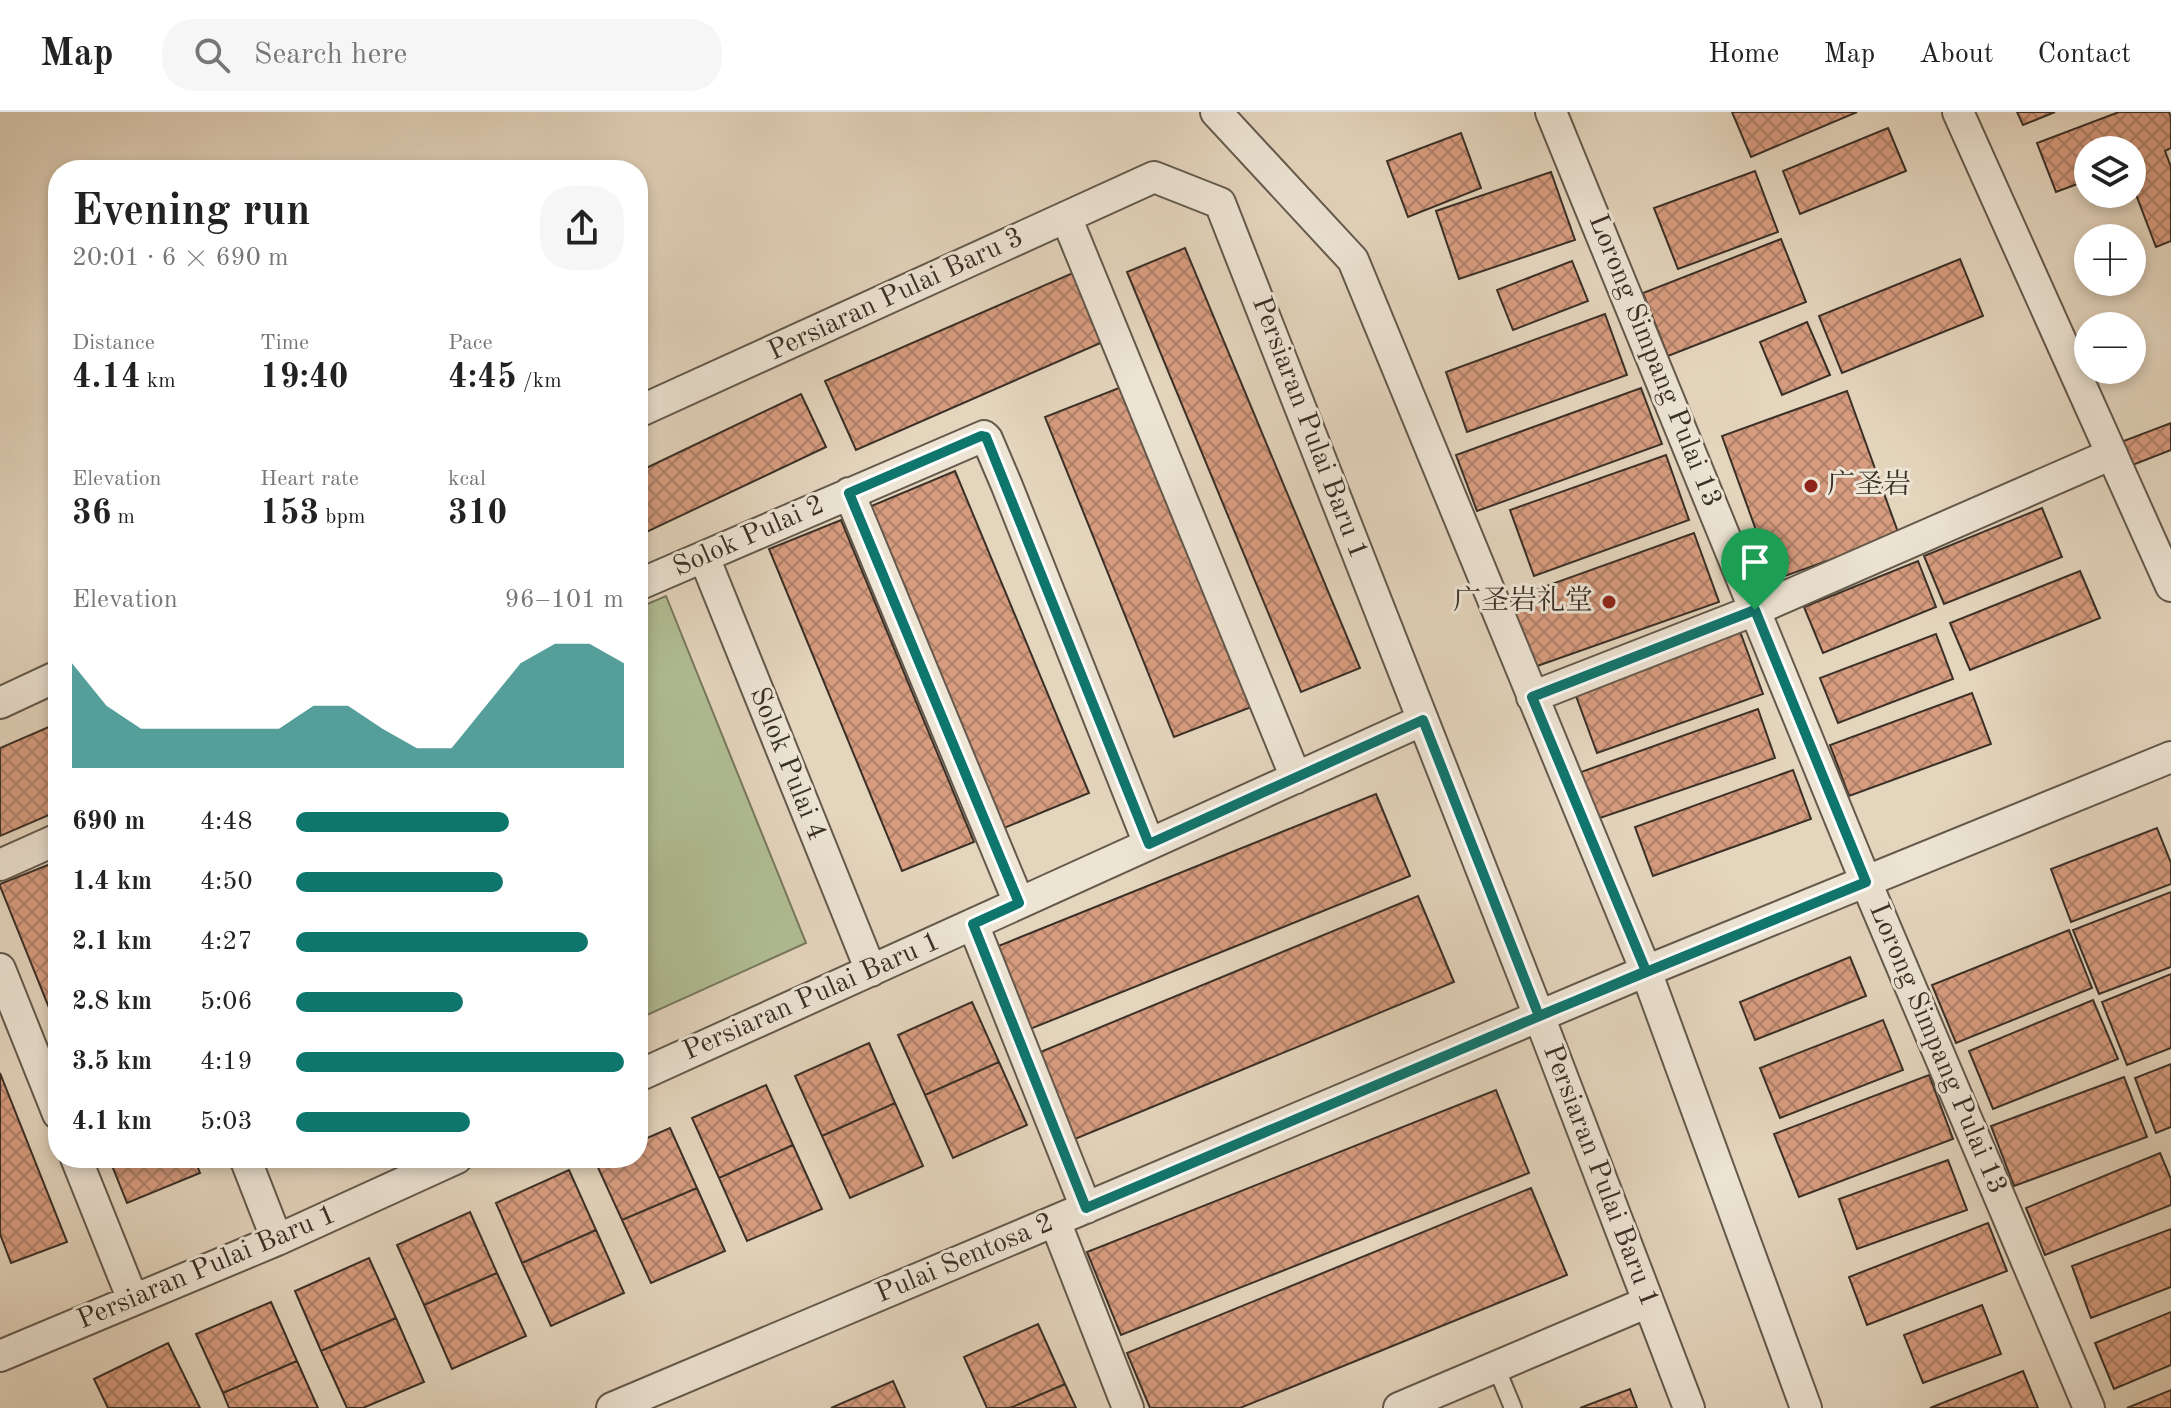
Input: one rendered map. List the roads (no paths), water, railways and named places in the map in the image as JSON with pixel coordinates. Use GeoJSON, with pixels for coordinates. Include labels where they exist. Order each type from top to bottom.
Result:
{"type":"FeatureCollection","features":[{"type":"Feature","properties":{"kind":"street"},"geometry":{"type":"LineString","coordinates":[[1216,112],[1353,260],[1646,971],[1806,1408]]}},
{"type":"Feature","properties":{"kind":"street","name":"Lorong Simpang Pulai 13"},"geometry":{"type":"LineString","coordinates":[[1551,112],[1866,882],[2089,1408]]}},
{"type":"Feature","properties":{"kind":"street"},"geometry":{"type":"LineString","coordinates":[[1958,112],[2171,586]]}},
{"type":"Feature","properties":{"kind":"street","name":"Persiaran Pulai Baru 3"},"geometry":{"type":"LineString","coordinates":[[648,407],[1154,177]]}},
{"type":"Feature","properties":{"kind":"street","name":"Persiaran Pulai Baru 1"},"geometry":{"type":"LineString","coordinates":[[1154,177],[1220,203],[1689,1408]]}},
{"type":"Feature","properties":{"kind":"street"},"geometry":{"type":"LineString","coordinates":[[1066,217],[1296,778]]}},
{"type":"Feature","properties":{"kind":"street","name":"Solok Pulai 2"},"geometry":{"type":"LineString","coordinates":[[648,581],[981,436],[986,437],[1149,844]]}},
{"type":"Feature","properties":{"kind":"street"},"geometry":{"type":"LineString","coordinates":[[1532,697],[1755,610],[2112,454]]}},
{"type":"Feature","properties":{"kind":"street"},"geometry":{"type":"LineString","coordinates":[[849,493],[1019,903]]}},
{"type":"Feature","properties":{"kind":"street","name":"Solok Pulai 4"},"geometry":{"type":"LineString","coordinates":[[704,557],[871,971]]}},
{"type":"Feature","properties":{"kind":"street"},"geometry":{"type":"LineString","coordinates":[[0,703],[48,681]]}},
{"type":"Feature","properties":{"kind":"street","name":"Persiaran Pulai Baru 1"},"geometry":{"type":"LineString","coordinates":[[648,1071],[1423,720]]}},
{"type":"Feature","properties":{"kind":"street","name":"Pulai Sentosa 2"},"geometry":{"type":"LineString","coordinates":[[612,1408],[1646,971],[2171,757]]}},
{"type":"Feature","properties":{"kind":"street"},"geometry":{"type":"LineString","coordinates":[[0,865],[48,843]]}},
{"type":"Feature","properties":{"kind":"street"},"geometry":{"type":"LineString","coordinates":[[973,924],[1086,1208]]}},
{"type":"Feature","properties":{"kind":"street"},"geometry":{"type":"LineString","coordinates":[[0,969],[48,1089]]}},
{"type":"Feature","properties":{"kind":"street"},"geometry":{"type":"LineString","coordinates":[[80,1168],[133,1300]]}},
{"type":"Feature","properties":{"kind":"street"},"geometry":{"type":"LineString","coordinates":[[249,1168],[277,1240]]}},
{"type":"Feature","properties":{"kind":"street","name":"Persiaran Pulai Baru 1"},"geometry":{"type":"LineString","coordinates":[[0,1356],[277,1240],[414,1168]]}},
{"type":"Feature","properties":{"kind":"street"},"geometry":{"type":"LineString","coordinates":[[1055,1221],[1128,1408]]}},
{"type":"Feature","properties":{"kind":"street"},"geometry":{"type":"LineString","coordinates":[[1399,1408],[1648,1302]]}},
{"type":"Feature","properties":{"kind":"lane"},"geometry":{"type":"LineString","coordinates":[[1496,1367],[1513,1408]]}},
{"type":"Feature","properties":{"kind":"place","name":"广圣岩"},"geometry":{"type":"Point","coordinates":[1811,486]}},
{"type":"Feature","properties":{"kind":"place","name":"广圣岩礼堂"},"geometry":{"type":"Point","coordinates":[1609,602]}}]}
